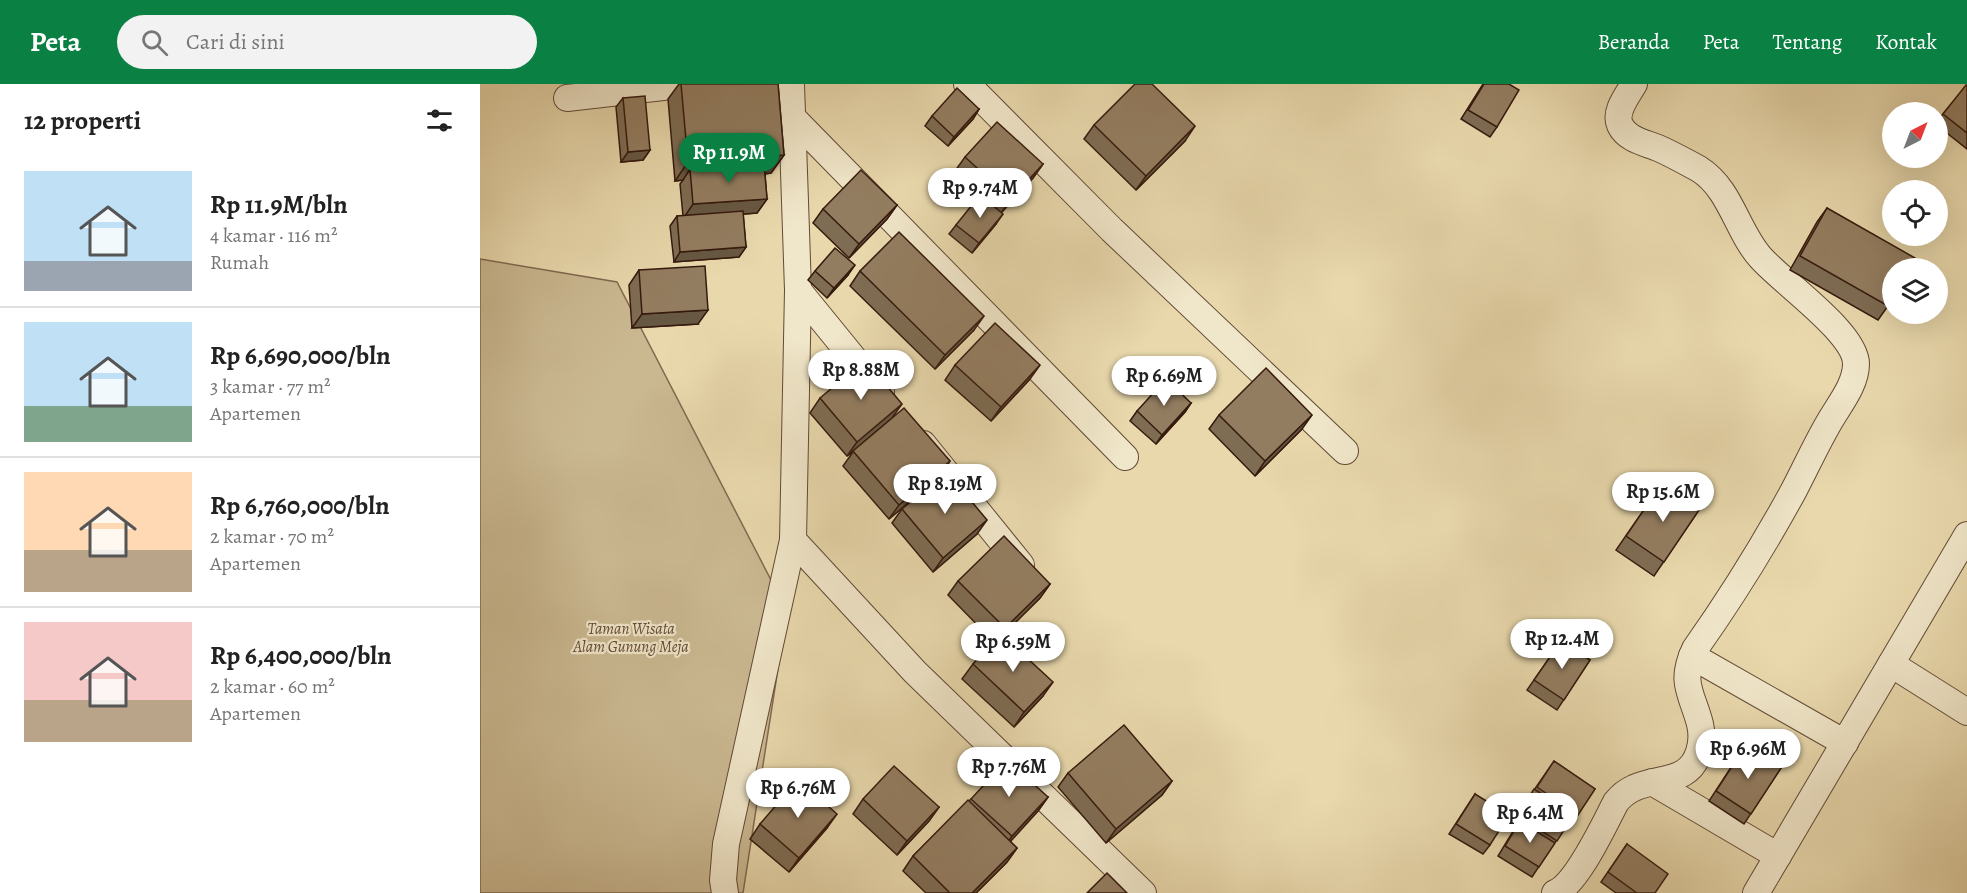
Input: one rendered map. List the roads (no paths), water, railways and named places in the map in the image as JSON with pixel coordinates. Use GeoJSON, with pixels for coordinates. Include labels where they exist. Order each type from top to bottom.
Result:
{"type":"FeatureCollection","features":[{"type":"Feature","properties":{"kind":"street"},"geometry":{"type":"LineString","coordinates":[[567,98],[689,84]]}},
{"type":"Feature","properties":{"kind":"street"},"geometry":{"type":"LineString","coordinates":[[724,893],[726,844],[793,540],[798,290],[791,84]]}},
{"type":"Feature","properties":{"kind":"street"},"geometry":{"type":"LineString","coordinates":[[967,84],[1112,230],[1345,451]]}},
{"type":"Feature","properties":{"kind":"street"},"geometry":{"type":"LineString","coordinates":[[1555,893],[1566,886],[1575,875],[1616,802],[1632,788],[1686,773],[1696,760],[1701,744],[1700,725],[1689,696],[1687,681],[1689,661],[1756,556],[1794,490],[1852,382],[1856,363],[1851,346],[1833,324],[1759,257],[1725,196],[1715,183],[1701,171],[1626,133],[1620,125],[1618,114],[1634,84]]}},
{"type":"Feature","properties":{"kind":"street"},"geometry":{"type":"LineString","coordinates":[[792,117],[1125,457]]}},
{"type":"Feature","properties":{"kind":"street"},"geometry":{"type":"LineString","coordinates":[[798,290],[1032,578]]}},
{"type":"Feature","properties":{"kind":"street"},"geometry":{"type":"LineString","coordinates":[[1756,893],[1967,535]]}},
{"type":"Feature","properties":{"kind":"street"},"geometry":{"type":"LineString","coordinates":[[793,540],[915,672],[1143,893]]}},
{"type":"Feature","properties":{"kind":"street"},"geometry":{"type":"LineString","coordinates":[[1692,656],[1845,743]]}},
{"type":"Feature","properties":{"kind":"street"},"geometry":{"type":"LineString","coordinates":[[1891,664],[1967,712]]}},
{"type":"Feature","properties":{"kind":"street"},"geometry":{"type":"LineString","coordinates":[[1652,782],[1778,856]]}},
{"type":"Feature","properties":{"kind":"park label","name":"Taman Wisata Alam Gunung Meja"},"geometry":{"type":"Point","coordinates":[631,638]}}]}
